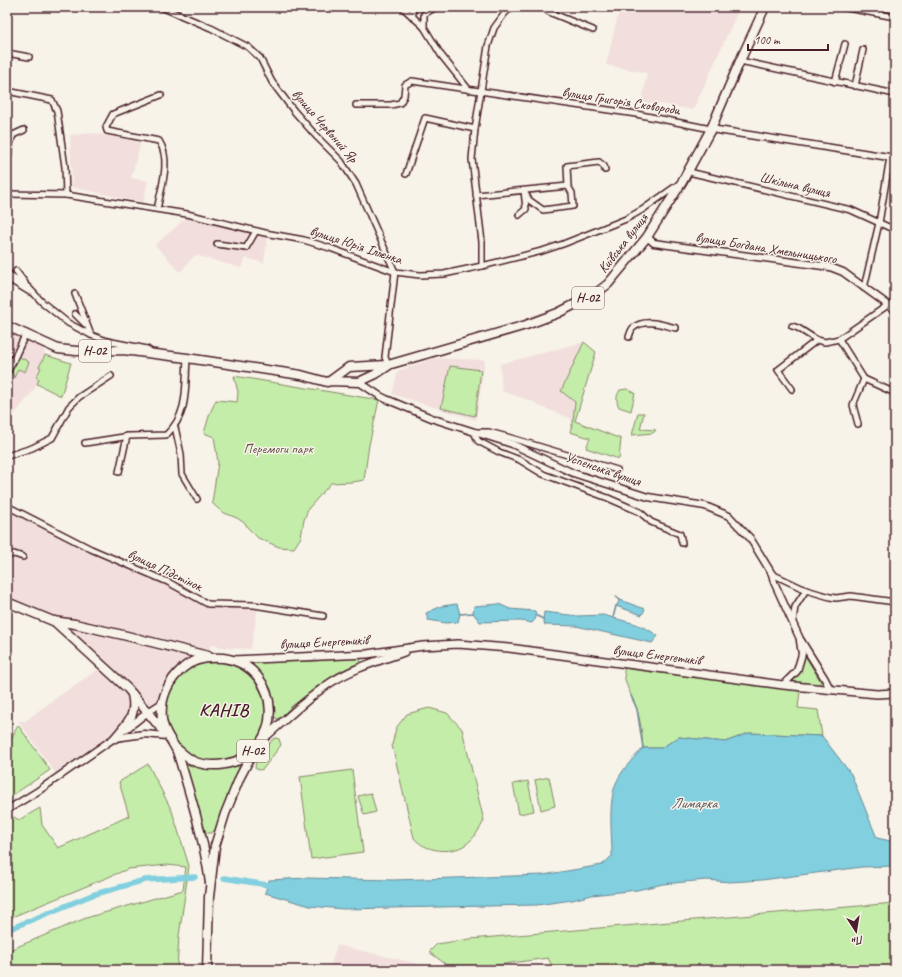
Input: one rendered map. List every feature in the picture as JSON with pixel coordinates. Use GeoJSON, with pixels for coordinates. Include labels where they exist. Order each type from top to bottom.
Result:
{"type":"FeatureCollection","features":[{"type":"Feature","properties":{"kind":"main road","name":"Київська вулиця"},"geometry":{"type":"LineString","coordinates":[[330,381],[349,367],[388,365],[526,326],[558,313],[595,294],[608,284],[647,237],[682,182],[711,129],[764,7]]}},
{"type":"Feature","properties":{"kind":"main road","name":"Н-02"},"geometry":{"type":"LineString","coordinates":[[7,326],[58,349],[64,350],[123,350],[301,374],[327,382],[359,382]]}},
{"type":"Feature","properties":{"kind":"main road","name":"Київська вулиця"},"geometry":{"type":"LineString","coordinates":[[359,382],[376,374],[388,365]]}},
{"type":"Feature","properties":{"kind":"main road","name":"Н-02"},"geometry":{"type":"LineString","coordinates":[[7,602],[53,620],[116,633],[211,657],[234,660],[246,666],[256,674],[264,685],[269,698],[269,724],[263,739],[254,751],[240,777],[225,814],[215,846],[210,883],[207,970]]}},
{"type":"Feature","properties":{"kind":"main road","name":"Н-02"},"geometry":{"type":"LineString","coordinates":[[53,620],[110,671],[148,712],[176,748],[193,761],[214,766],[235,762],[254,751]]}},
{"type":"Feature","properties":{"kind":"main road","name":"вулиця Енергетиків"},"geometry":{"type":"LineString","coordinates":[[234,660],[367,654],[415,647],[458,644],[509,648],[783,685],[877,694],[895,694]]}},
{"type":"Feature","properties":{"kind":"main road","name":"вулиця Енергетиків"},"geometry":{"type":"LineString","coordinates":[[263,739],[301,705],[327,685],[349,672],[415,647]]}},
{"type":"Feature","properties":{"kind":"main road","name":"Н-02"},"geometry":{"type":"LineString","coordinates":[[167,736],[162,720],[162,703],[168,685],[184,667],[198,660],[211,657]]}},
{"type":"Feature","properties":{"kind":"main road"},"geometry":{"type":"LineString","coordinates":[[115,738],[131,718],[134,705],[132,694]]}},
{"type":"Feature","properties":{"kind":"main road","name":"Н-02"},"geometry":{"type":"LineString","coordinates":[[176,748],[200,826],[206,853],[210,883]]}},
{"type":"Feature","properties":{"kind":"street","name":"вулиця Червоний Яр"},"geometry":{"type":"LineString","coordinates":[[161,7],[211,28],[248,47],[260,58],[272,82],[294,111],[341,161],[356,184],[395,272]]}},
{"type":"Feature","properties":{"kind":"street"},"geometry":{"type":"LineString","coordinates":[[402,7],[424,28],[441,55],[469,90]]}},
{"type":"Feature","properties":{"kind":"street"},"geometry":{"type":"LineString","coordinates":[[412,7],[413,17]]}},
{"type":"Feature","properties":{"kind":"street"},"geometry":{"type":"LineString","coordinates":[[424,28],[424,14],[436,7]]}},
{"type":"Feature","properties":{"kind":"street"},"geometry":{"type":"LineString","coordinates":[[482,266],[482,242],[472,159],[475,129],[488,46],[494,28],[505,13],[512,7]]}},
{"type":"Feature","properties":{"kind":"street"},"geometry":{"type":"LineString","coordinates":[[543,7],[549,12],[593,30]]}},
{"type":"Feature","properties":{"kind":"street"},"geometry":{"type":"LineString","coordinates":[[842,7],[895,17]]}},
{"type":"Feature","properties":{"kind":"street"},"geometry":{"type":"LineString","coordinates":[[835,82],[845,44]]}},
{"type":"Feature","properties":{"kind":"street"},"geometry":{"type":"LineString","coordinates":[[855,86],[863,50]]}},
{"type":"Feature","properties":{"kind":"street"},"geometry":{"type":"LineString","coordinates":[[7,53],[29,57]]}},
{"type":"Feature","properties":{"kind":"street"},"geometry":{"type":"LineString","coordinates":[[740,61],[895,94]]}},
{"type":"Feature","properties":{"kind":"street","name":"вулиця Григорія Сковороди"},"geometry":{"type":"LineString","coordinates":[[356,105],[391,105],[400,102],[404,96],[406,85],[412,81],[636,114],[711,129],[893,158]]}},
{"type":"Feature","properties":{"kind":"street"},"geometry":{"type":"LineString","coordinates":[[7,91],[52,100],[57,111],[65,167],[66,195]]}},
{"type":"Feature","properties":{"kind":"street"},"geometry":{"type":"LineString","coordinates":[[158,205],[165,172],[164,148],[159,141],[107,131],[106,127],[112,114],[161,95]]}},
{"type":"Feature","properties":{"kind":"street"},"geometry":{"type":"LineString","coordinates":[[406,174],[425,118],[475,129]]}},
{"type":"Feature","properties":{"kind":"street"},"geometry":{"type":"LineString","coordinates":[[7,166],[13,135],[24,130]]}},
{"type":"Feature","properties":{"kind":"street"},"geometry":{"type":"LineString","coordinates":[[864,288],[893,158]]}},
{"type":"Feature","properties":{"kind":"street"},"geometry":{"type":"LineString","coordinates":[[524,191],[529,200],[543,210],[573,206],[572,193],[568,186],[567,166],[599,162],[604,166],[605,170]]}},
{"type":"Feature","properties":{"kind":"street","name":"Шкільна вулиця"},"geometry":{"type":"LineString","coordinates":[[688,170],[693,173],[851,210],[895,230]]}},
{"type":"Feature","properties":{"kind":"street","name":"вулиця Юрія Іллєнка"},"geometry":{"type":"LineString","coordinates":[[7,194],[66,195],[187,214],[256,231],[310,242],[395,272],[420,275],[444,274],[542,251],[626,219],[642,210],[682,182]]}},
{"type":"Feature","properties":{"kind":"street"},"geometry":{"type":"LineString","coordinates":[[476,195],[568,186]]}},
{"type":"Feature","properties":{"kind":"street"},"geometry":{"type":"LineString","coordinates":[[519,214],[526,209],[524,191]]}},
{"type":"Feature","properties":{"kind":"street"},"geometry":{"type":"LineString","coordinates":[[217,244],[246,248],[256,231]]}},
{"type":"Feature","properties":{"kind":"street","name":"вулиця Богдана Хмельницького"},"geometry":{"type":"LineString","coordinates":[[647,237],[654,243],[830,267],[843,272],[895,310]]}},
{"type":"Feature","properties":{"kind":"street"},"geometry":{"type":"LineString","coordinates":[[16,271],[33,293],[68,323],[91,335],[107,341],[146,349],[153,354]]}},
{"type":"Feature","properties":{"kind":"street"},"geometry":{"type":"LineString","coordinates":[[388,365],[385,357],[395,272]]}},
{"type":"Feature","properties":{"kind":"street"},"geometry":{"type":"LineString","coordinates":[[7,273],[28,287]]}},
{"type":"Feature","properties":{"kind":"street"},"geometry":{"type":"LineString","coordinates":[[7,278],[33,293]]}},
{"type":"Feature","properties":{"kind":"street"},"geometry":{"type":"LineString","coordinates":[[75,294],[91,335]]}},
{"type":"Feature","properties":{"kind":"street"},"geometry":{"type":"LineString","coordinates":[[792,326],[817,340],[825,342],[839,339],[888,305]]}},
{"type":"Feature","properties":{"kind":"street"},"geometry":{"type":"LineString","coordinates":[[75,314],[87,326]]}},
{"type":"Feature","properties":{"kind":"street"},"geometry":{"type":"LineString","coordinates":[[629,337],[633,328],[645,323],[676,328]]}},
{"type":"Feature","properties":{"kind":"street"},"geometry":{"type":"LineString","coordinates":[[8,371],[26,334]]}},
{"type":"Feature","properties":{"kind":"street"},"geometry":{"type":"LineString","coordinates":[[839,339],[864,379],[895,393]]}},
{"type":"Feature","properties":{"kind":"street"},"geometry":{"type":"LineString","coordinates":[[792,389],[778,370],[817,340]]}},
{"type":"Feature","properties":{"kind":"street"},"geometry":{"type":"LineString","coordinates":[[7,358],[13,361]]}},
{"type":"Feature","properties":{"kind":"street"},"geometry":{"type":"LineString","coordinates":[[85,443],[127,436],[166,435],[175,427],[184,406],[187,358]]}},
{"type":"Feature","properties":{"kind":"street"},"geometry":{"type":"LineString","coordinates":[[7,456],[32,448],[52,438],[68,408],[79,397],[111,376]]}},
{"type":"Feature","properties":{"kind":"street"},"geometry":{"type":"LineString","coordinates":[[858,424],[853,405],[864,379]]}},
{"type":"Feature","properties":{"kind":"street","name":"Успенська вулиця"},"geometry":{"type":"LineString","coordinates":[[359,382],[386,399],[434,418],[512,444],[573,474],[648,497],[704,506],[728,516],[750,538],[772,574],[774,582],[800,639],[830,689]]}},
{"type":"Feature","properties":{"kind":"street"},"geometry":{"type":"LineString","coordinates":[[175,427],[181,454],[182,474],[197,499]]}},
{"type":"Feature","properties":{"kind":"street"},"geometry":{"type":"LineString","coordinates":[[617,470],[489,432],[474,432],[478,441],[498,452],[520,460],[543,474],[608,498],[640,512],[651,522],[680,534],[682,543]]}},
{"type":"Feature","properties":{"kind":"street"},"geometry":{"type":"LineString","coordinates":[[119,472],[127,436]]}},
{"type":"Feature","properties":{"kind":"street","name":"вулиця Підстінок"},"geometry":{"type":"LineString","coordinates":[[7,506],[91,549],[168,582],[208,604],[254,605],[323,616]]}},
{"type":"Feature","properties":{"kind":"street"},"geometry":{"type":"LineString","coordinates":[[7,556],[14,554],[23,558]]}},
{"type":"Feature","properties":{"kind":"street"},"geometry":{"type":"LineString","coordinates":[[772,574],[806,590],[836,598],[851,596],[895,602]]}},
{"type":"Feature","properties":{"kind":"street"},"geometry":{"type":"LineString","coordinates":[[793,621],[795,607],[806,590]]}},
{"type":"Feature","properties":{"kind":"street"},"geometry":{"type":"LineString","coordinates":[[783,685],[797,671],[802,654],[800,639]]}},
{"type":"Feature","properties":{"kind":"street"},"geometry":{"type":"LineString","coordinates":[[7,810],[38,791],[115,738],[162,703]]}},
{"type":"Feature","properties":{"kind":"street"},"geometry":{"type":"LineString","coordinates":[[115,738],[144,734],[167,736]]}},
{"type":"Feature","properties":{"kind":"shaded area"},"geometry":{"type":"Polygon","coordinates":[[[620,7],[740,7],[693,110],[642,102],[647,73],[606,65],[620,7]]]}},
{"type":"Feature","properties":{"kind":"shaded area"},"geometry":{"type":"Polygon","coordinates":[[[93,133],[141,142],[131,178],[148,181],[143,203],[72,187],[70,135],[93,133]]]}},
{"type":"Feature","properties":{"kind":"shaded area"},"geometry":{"type":"Polygon","coordinates":[[[188,216],[268,234],[264,263],[246,258],[241,268],[195,255],[180,272],[155,245],[188,216]]]}},
{"type":"Feature","properties":{"kind":"shaded area"},"geometry":{"type":"Polygon","coordinates":[[[7,329],[44,349],[45,355],[39,367],[41,368],[39,379],[34,390],[18,410],[7,420],[7,329]]]}},
{"type":"Feature","properties":{"kind":"shaded area"},"geometry":{"type":"Polygon","coordinates":[[[584,342],[596,352],[575,420],[539,406],[534,402],[502,391],[500,364],[584,342]]]}},
{"type":"Feature","properties":{"kind":"shaded area"},"geometry":{"type":"Polygon","coordinates":[[[434,358],[485,360],[476,420],[392,394],[398,371],[434,358]]]}},
{"type":"Feature","properties":{"kind":"shaded area"},"geometry":{"type":"Polygon","coordinates":[[[14,509],[91,549],[168,582],[208,604],[258,607],[251,649],[226,648],[210,645],[211,657],[184,667],[162,703],[58,777],[18,721],[25,721],[60,695],[97,670],[104,667],[53,621],[7,602],[7,537],[14,509]]]}},
{"type":"Feature","properties":{"kind":"shaded area"},"geometry":{"type":"Polygon","coordinates":[[[337,945],[423,965],[502,969],[549,965],[549,970],[329,970],[337,945]]]}},
{"type":"Feature","properties":{"kind":"green space"},"geometry":{"type":"Polygon","coordinates":[[[584,342],[596,352],[575,421],[621,439],[619,459],[586,448],[590,438],[570,432],[575,402],[561,391],[584,342]]]}},
{"type":"Feature","properties":{"kind":"green space"},"geometry":{"type":"Polygon","coordinates":[[[45,355],[71,363],[61,396],[37,384],[39,379],[36,377],[41,368],[39,367],[45,355]]]}},
{"type":"Feature","properties":{"kind":"green space"},"geometry":{"type":"Polygon","coordinates":[[[20,357],[29,362],[25,372],[18,369],[14,378],[12,371],[20,357]]]}},
{"type":"Feature","properties":{"kind":"green space"},"geometry":{"type":"Polygon","coordinates":[[[450,366],[481,370],[475,416],[441,408],[450,366]]]}},
{"type":"Feature","properties":{"kind":"green space","name":"Перемоги парк"},"geometry":{"type":"Polygon","coordinates":[[[234,376],[379,400],[369,445],[364,480],[331,483],[308,509],[304,520],[301,537],[294,548],[279,547],[258,538],[246,524],[237,518],[222,512],[212,503],[218,462],[214,437],[204,433],[216,400],[237,402],[238,392],[234,376]]]}},
{"type":"Feature","properties":{"kind":"green space"},"geometry":{"type":"Polygon","coordinates":[[[627,389],[635,393],[631,411],[619,407],[617,401],[617,396],[620,390],[627,389]]]}},
{"type":"Feature","properties":{"kind":"green space"},"geometry":{"type":"Polygon","coordinates":[[[638,413],[644,413],[640,429],[656,430],[653,433],[632,435],[638,413]]]}},
{"type":"Feature","properties":{"kind":"green space"},"geometry":{"type":"Polygon","coordinates":[[[804,654],[821,682],[817,685],[791,682],[802,664],[804,654]]]}},
{"type":"Feature","properties":{"kind":"green space"},"geometry":{"type":"Polygon","coordinates":[[[358,657],[361,659],[360,663],[318,686],[292,706],[279,719],[273,717],[271,695],[264,679],[254,668],[254,663],[258,660],[313,661],[358,657]]]}},
{"type":"Feature","properties":{"kind":"green space"},"geometry":{"type":"Polygon","coordinates":[[[215,662],[234,666],[250,677],[261,693],[265,712],[261,731],[250,747],[234,758],[215,762],[196,758],[180,747],[169,731],[165,712],[169,693],[180,677],[196,666],[215,662]]]}},
{"type":"Feature","properties":{"kind":"green space"},"geometry":{"type":"Polygon","coordinates":[[[624,668],[800,691],[798,708],[818,710],[822,736],[749,733],[725,742],[679,737],[661,748],[643,748],[639,719],[625,679],[624,668]]]}},
{"type":"Feature","properties":{"kind":"green space"},"geometry":{"type":"Polygon","coordinates":[[[429,708],[447,713],[462,729],[484,821],[468,843],[459,848],[445,851],[431,849],[424,846],[414,838],[392,745],[396,728],[407,714],[429,708]]]}},
{"type":"Feature","properties":{"kind":"green space"},"geometry":{"type":"Polygon","coordinates":[[[18,725],[50,770],[7,799],[7,748],[18,725]]]}},
{"type":"Feature","properties":{"kind":"green space"},"geometry":{"type":"Polygon","coordinates":[[[273,739],[279,739],[281,745],[263,769],[256,769],[256,762],[273,739]]]}},
{"type":"Feature","properties":{"kind":"green space"},"geometry":{"type":"Polygon","coordinates":[[[190,763],[206,769],[235,766],[239,767],[240,771],[218,828],[211,833],[206,833],[185,766],[190,763]]]}},
{"type":"Feature","properties":{"kind":"green space"},"geometry":{"type":"Polygon","coordinates":[[[148,764],[172,811],[189,866],[179,936],[177,970],[7,970],[7,951],[86,918],[183,890],[186,867],[167,865],[128,869],[7,919],[7,821],[14,817],[19,820],[40,808],[42,825],[58,848],[129,816],[119,782],[148,764]]]}},
{"type":"Feature","properties":{"kind":"green space"},"geometry":{"type":"Polygon","coordinates":[[[352,770],[363,852],[311,859],[300,777],[352,770]]]}},
{"type":"Feature","properties":{"kind":"green space"},"geometry":{"type":"Polygon","coordinates":[[[549,777],[555,806],[541,810],[535,780],[549,777]]]}},
{"type":"Feature","properties":{"kind":"green space"},"geometry":{"type":"Polygon","coordinates":[[[528,781],[534,811],[519,814],[513,784],[528,781]]]}},
{"type":"Feature","properties":{"kind":"green space"},"geometry":{"type":"Polygon","coordinates":[[[371,793],[376,812],[364,815],[358,796],[371,793]]]}},
{"type":"Feature","properties":{"kind":"green space"},"geometry":{"type":"Polygon","coordinates":[[[895,903],[895,970],[554,970],[548,958],[497,965],[447,965],[429,952],[437,944],[470,939],[895,903]]]}},
{"type":"Feature","properties":{"kind":"water"},"geometry":{"type":"Polygon","coordinates":[[[620,600],[645,609],[642,615],[616,606],[620,600]]]}},
{"type":"Feature","properties":{"kind":"water"},"geometry":{"type":"Polygon","coordinates":[[[457,604],[460,614],[458,622],[446,623],[428,620],[426,613],[442,606],[457,604]]]}},
{"type":"Feature","properties":{"kind":"water"},"geometry":{"type":"Polygon","coordinates":[[[499,604],[510,609],[535,611],[536,618],[532,623],[521,621],[480,622],[473,613],[474,606],[499,604]]]}},
{"type":"Feature","properties":{"kind":"water"},"geometry":{"type":"Polygon","coordinates":[[[544,612],[578,616],[603,615],[636,624],[658,636],[652,643],[576,626],[545,625],[543,619],[544,612]]]}},
{"type":"Feature","properties":{"kind":"water","name":"Лимарка"},"geometry":{"type":"Polygon","coordinates":[[[749,733],[822,736],[851,774],[877,838],[895,842],[895,866],[862,867],[762,880],[730,882],[706,880],[663,884],[637,890],[592,895],[572,900],[537,905],[343,909],[310,906],[265,893],[269,880],[306,878],[393,880],[543,875],[602,865],[612,856],[611,806],[615,787],[623,770],[643,748],[661,748],[679,737],[725,742],[749,733]]]}},
{"type":"Feature","properties":{"kind":"waterway"},"geometry":{"type":"LineString","coordinates":[[616,597],[620,600]]}},
{"type":"Feature","properties":{"kind":"waterway"},"geometry":{"type":"LineString","coordinates":[[613,618],[616,606]]}},
{"type":"Feature","properties":{"kind":"waterway"},"geometry":{"type":"LineString","coordinates":[[460,614],[473,613]]}},
{"type":"Feature","properties":{"kind":"waterway"},"geometry":{"type":"LineString","coordinates":[[537,616],[543,619]]}},
{"type":"Feature","properties":{"kind":"waterway"},"geometry":{"type":"LineString","coordinates":[[631,696],[637,709],[643,748]]}},
{"type":"Feature","properties":{"kind":"waterway"},"geometry":{"type":"LineString","coordinates":[[7,930],[92,895],[145,880],[195,877]]}},
{"type":"Feature","properties":{"kind":"waterway"},"geometry":{"type":"LineString","coordinates":[[224,878],[274,886]]}},
{"type":"Feature","properties":{"kind":"district","name":"КАНІВ"},"geometry":{"type":"Point","coordinates":[224,710]}}]}
